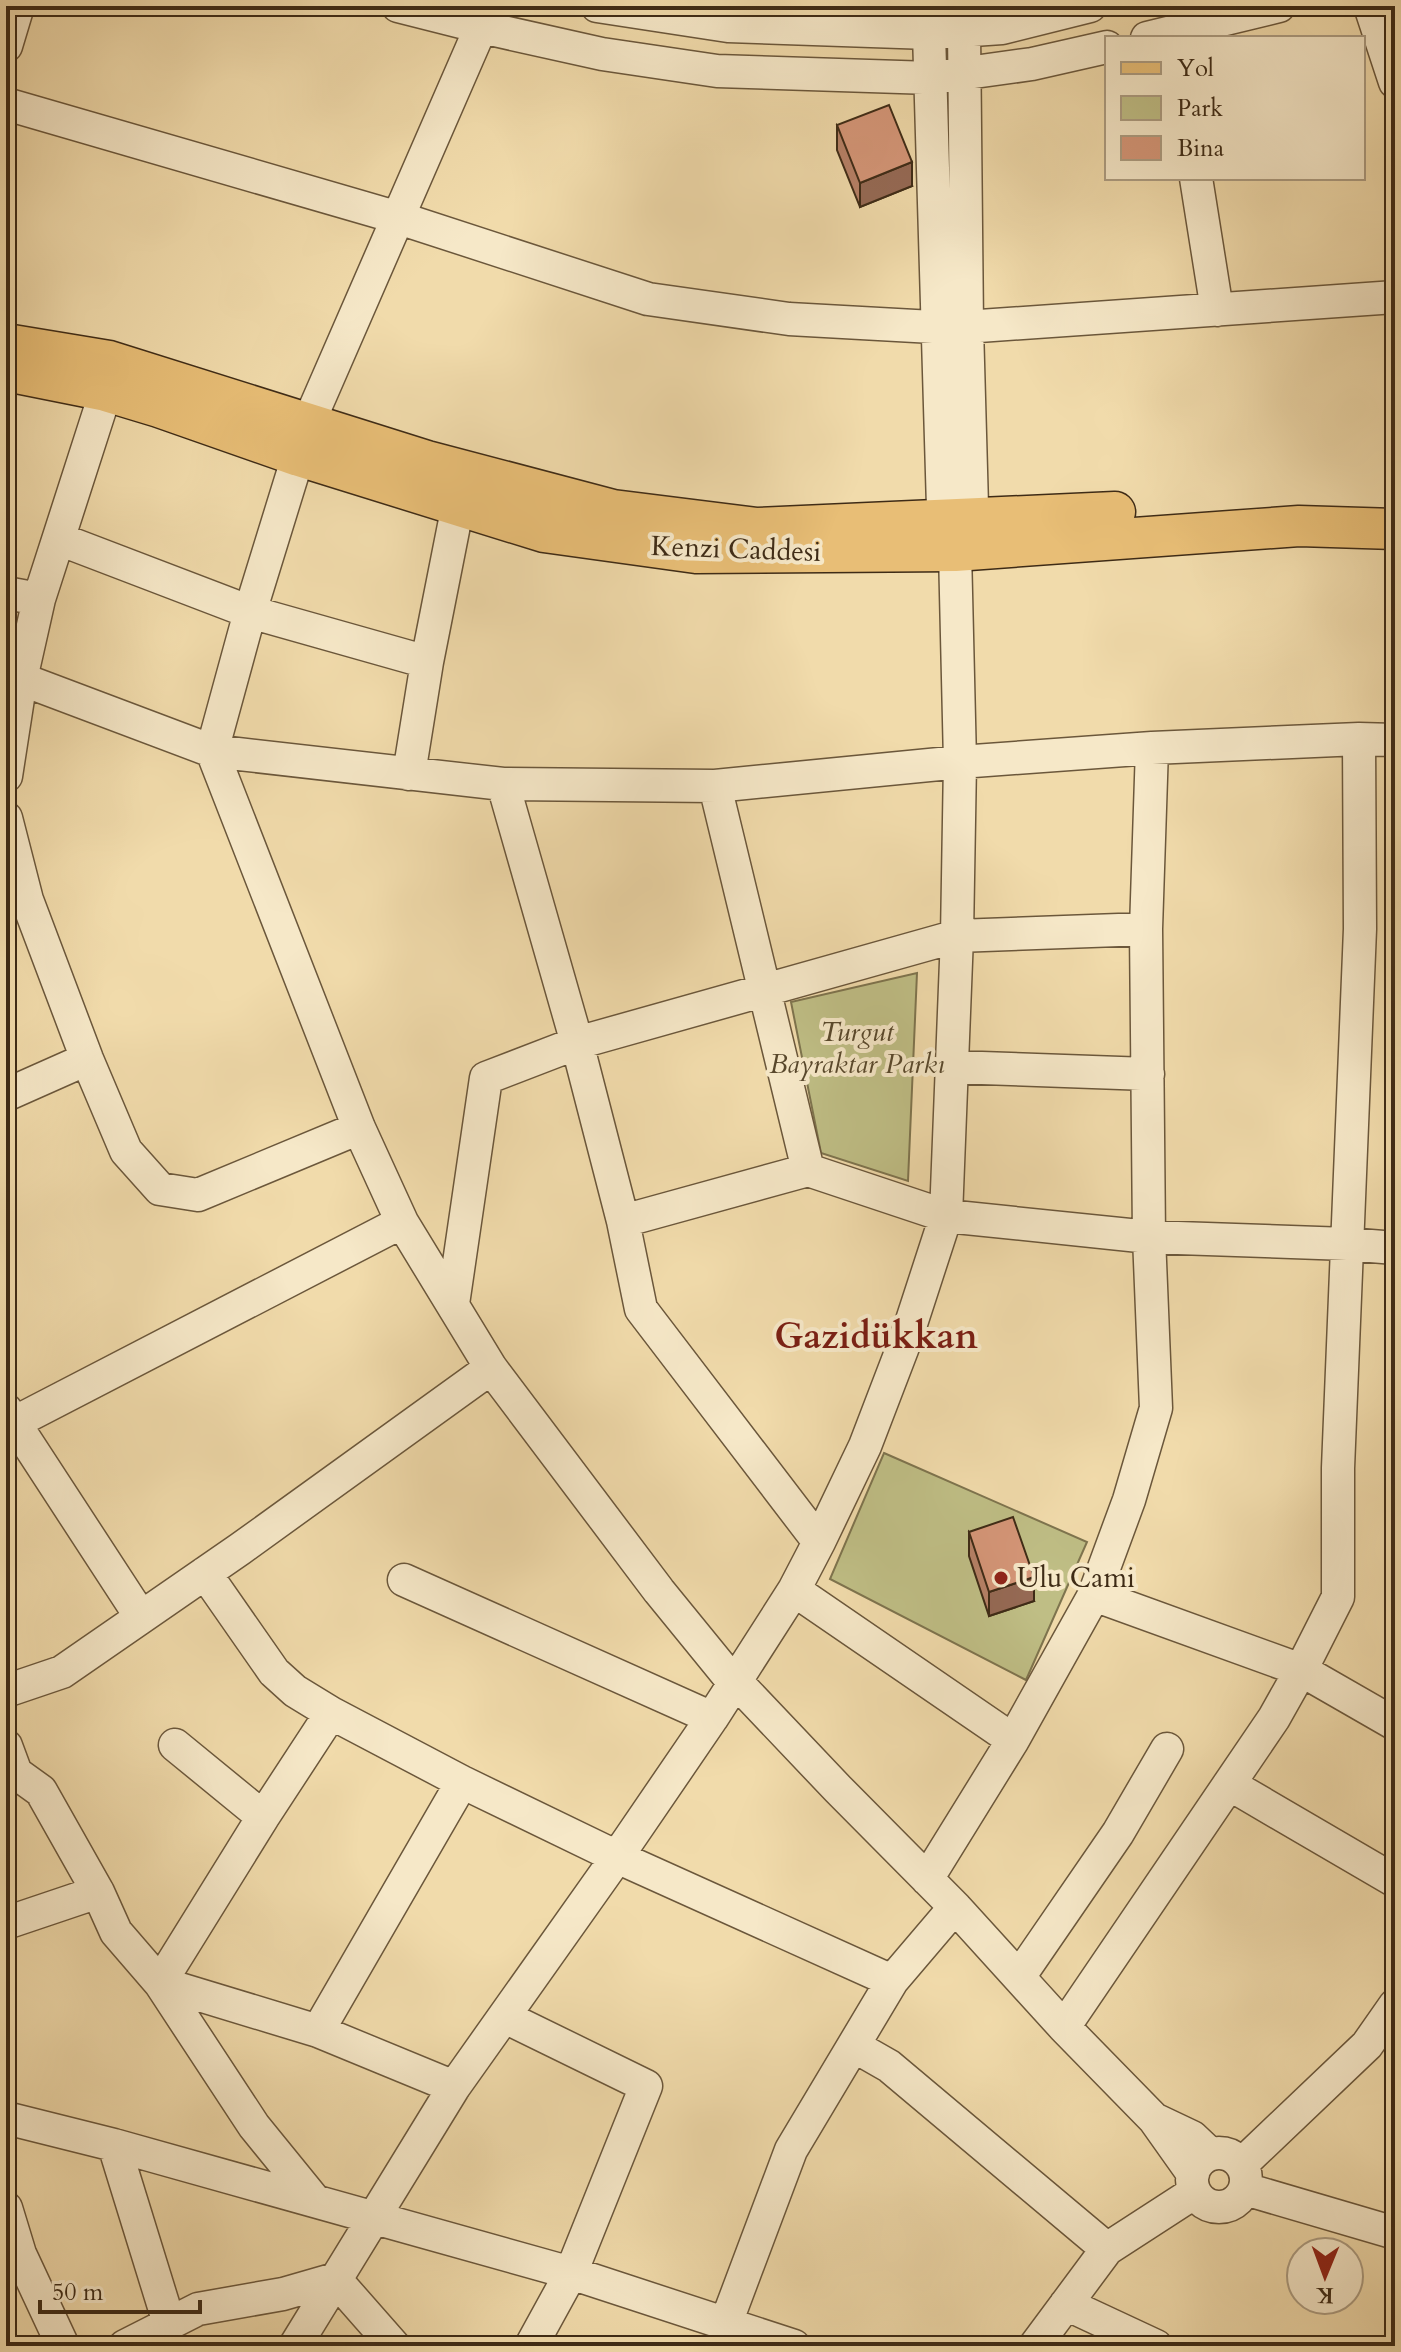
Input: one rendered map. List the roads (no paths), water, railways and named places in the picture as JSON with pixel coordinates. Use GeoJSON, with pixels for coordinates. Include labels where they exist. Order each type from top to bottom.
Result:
{"type":"FeatureCollection","features":[{"type":"Feature","properties":{"kind":"main road","name":"Kenzi Caddesi"},"geometry":{"type":"LineString","coordinates":[[6,344],[109,361],[458,505],[544,532],[696,553],[958,538],[1299,526],[1395,529]]}},
{"type":"Feature","properties":{"kind":"main road","name":"Kenzi Caddesi"},"geometry":{"type":"LineString","coordinates":[[6,371],[106,391],[159,407],[303,440],[427,461],[613,510],[757,528],[958,538],[1322,501],[1395,502]]}},
{"type":"Feature","properties":{"kind":"street"},"geometry":{"type":"LineString","coordinates":[[6,46],[18,6]]}},
{"type":"Feature","properties":{"kind":"street"},"geometry":{"type":"LineString","coordinates":[[398,6],[487,17],[602,54],[717,71],[931,78],[1032,64],[1105,47]]}},
{"type":"Feature","properties":{"kind":"street"},"geometry":{"type":"LineString","coordinates":[[597,6],[728,26],[929,33],[1002,28],[1090,6]]}},
{"type":"Feature","properties":{"kind":"street"},"geometry":{"type":"LineString","coordinates":[[1165,36],[1279,6]]}},
{"type":"Feature","properties":{"kind":"street"},"geometry":{"type":"LineString","coordinates":[[1370,6],[1395,82]]}},
{"type":"Feature","properties":{"kind":"street"},"geometry":{"type":"LineString","coordinates":[[487,17],[303,440],[250,612],[212,751],[359,1128],[402,1222],[491,1368],[659,1591],[734,1683],[955,1907],[1064,2027],[1154,2119],[1192,2137],[1199,2173],[1200,2200],[1217,2207],[1234,2203],[1243,2177],[1381,2046],[1395,2005]]}},
{"type":"Feature","properties":{"kind":"street"},"geometry":{"type":"LineString","coordinates":[[953,327],[964,30]]}},
{"type":"Feature","properties":{"kind":"street"},"geometry":{"type":"LineString","coordinates":[[295,2346],[454,2087],[617,1857],[794,1590],[870,1433],[906,1339],[946,1216],[957,936],[960,762],[958,538],[953,327],[929,33]]}},
{"type":"Feature","properties":{"kind":"street"},"geometry":{"type":"LineString","coordinates":[[6,104],[399,218],[648,299],[789,319],[953,327],[1395,297]]}},
{"type":"Feature","properties":{"kind":"street"},"geometry":{"type":"LineString","coordinates":[[1196,180],[1217,310]]}},
{"type":"Feature","properties":{"kind":"street"},"geometry":{"type":"LineString","coordinates":[[6,776],[21,679],[39,599],[106,391]]}},
{"type":"Feature","properties":{"kind":"street"},"geometry":{"type":"LineString","coordinates":[[409,774],[458,505]]}},
{"type":"Feature","properties":{"kind":"street"},"geometry":{"type":"LineString","coordinates":[[59,539],[250,612],[427,662]]}},
{"type":"Feature","properties":{"kind":"street"},"geometry":{"type":"LineString","coordinates":[[6,593],[39,599]]}},
{"type":"Feature","properties":{"kind":"street"},"geometry":{"type":"LineString","coordinates":[[21,679],[212,751],[503,784],[715,786],[960,762],[1152,748],[1395,740]]}},
{"type":"Feature","properties":{"kind":"street"},"geometry":{"type":"LineString","coordinates":[[1064,2027],[1274,1718],[1338,1597],[1338,1468],[1360,929],[1359,739]]}},
{"type":"Feature","properties":{"kind":"street"},"geometry":{"type":"LineString","coordinates":[[927,1879],[1013,1740],[1094,1595],[1129,1500],[1156,1408],[1149,1237],[1146,929],[1152,748]]}},
{"type":"Feature","properties":{"kind":"street"},"geometry":{"type":"LineString","coordinates":[[503,784],[577,1043],[623,1221],[641,1309],[819,1542]]}},
{"type":"Feature","properties":{"kind":"street"},"geometry":{"type":"LineString","coordinates":[[715,786],[808,1170]]}},
{"type":"Feature","properties":{"kind":"street"},"geometry":{"type":"LineString","coordinates":[[6,818],[16,903],[126,1151],[160,1189],[198,1195],[359,1128]]}},
{"type":"Feature","properties":{"kind":"street"},"geometry":{"type":"LineString","coordinates":[[453,1304],[486,1078],[577,1043],[957,936],[1146,929]]}},
{"type":"Feature","properties":{"kind":"street"},"geometry":{"type":"LineString","coordinates":[[6,1095],[87,1059]]}},
{"type":"Feature","properties":{"kind":"street"},"geometry":{"type":"LineString","coordinates":[[953,1067],[1148,1074]]}},
{"type":"Feature","properties":{"kind":"street"},"geometry":{"type":"LineString","coordinates":[[623,1221],[808,1170],[946,1216],[1149,1237],[1395,1248]]}},
{"type":"Feature","properties":{"kind":"street"},"geometry":{"type":"LineString","coordinates":[[141,1617],[9,1420],[402,1222]]}},
{"type":"Feature","properties":{"kind":"street"},"geometry":{"type":"LineString","coordinates":[[6,1691],[62,1672],[491,1368]]}},
{"type":"Feature","properties":{"kind":"street"},"geometry":{"type":"LineString","coordinates":[[205,1573],[274,1672],[295,1691],[331,1713],[462,1782],[617,1857],[892,1981]]}},
{"type":"Feature","properties":{"kind":"street"},"geometry":{"type":"LineString","coordinates":[[404,1580],[712,1718]]}},
{"type":"Feature","properties":{"kind":"street"},"geometry":{"type":"LineString","coordinates":[[794,1590],[1013,1740]]}},
{"type":"Feature","properties":{"kind":"street"},"geometry":{"type":"LineString","coordinates":[[1094,1595],[1301,1670],[1395,1724]]}},
{"type":"Feature","properties":{"kind":"street"},"geometry":{"type":"LineString","coordinates":[[160,1983],[331,1713]]}},
{"type":"Feature","properties":{"kind":"street"},"geometry":{"type":"LineString","coordinates":[[175,1745],[263,1817]]}},
{"type":"Feature","properties":{"kind":"street"},"geometry":{"type":"LineString","coordinates":[[6,1746],[16,1773],[41,1791],[98,1892],[116,1932],[160,1983],[254,2126],[315,2201]]}},
{"type":"Feature","properties":{"kind":"street"},"geometry":{"type":"LineString","coordinates":[[1019,1977],[1118,1833],[1167,1749]]}},
{"type":"Feature","properties":{"kind":"street"},"geometry":{"type":"LineString","coordinates":[[318,2031],[462,1782]]}},
{"type":"Feature","properties":{"kind":"street"},"geometry":{"type":"LineString","coordinates":[[1229,1784],[1395,1881]]}},
{"type":"Feature","properties":{"kind":"street"},"geometry":{"type":"LineString","coordinates":[[6,1923],[98,1892]]}},
{"type":"Feature","properties":{"kind":"street"},"geometry":{"type":"LineString","coordinates":[[726,2323],[791,2150],[892,1981],[955,1907]]}},
{"type":"Feature","properties":{"kind":"street"},"geometry":{"type":"LineString","coordinates":[[160,1983],[318,2031],[454,2087]]}},
{"type":"Feature","properties":{"kind":"street"},"geometry":{"type":"LineString","coordinates":[[505,2017],[646,2086],[571,2273],[531,2346]]}},
{"type":"Feature","properties":{"kind":"street"},"geometry":{"type":"LineString","coordinates":[[854,2046],[889,2066],[1107,2249]]}},
{"type":"Feature","properties":{"kind":"street"},"geometry":{"type":"LineString","coordinates":[[6,2118],[373,2216],[571,2273],[726,2323],[774,2343]]}},
{"type":"Feature","properties":{"kind":"street"},"geometry":{"type":"LineString","coordinates":[[114,2145],[169,2323]]}},
{"type":"Feature","properties":{"kind":"street"},"geometry":{"type":"LineString","coordinates":[[1035,2346],[1107,2249],[1199,2173],[1228,2154],[1243,2177],[1395,2233]]}},
{"type":"Feature","properties":{"kind":"street"},"geometry":{"type":"LineString","coordinates":[[6,2208],[13,2253],[56,2341]]}},
{"type":"Feature","properties":{"kind":"street"},"geometry":{"type":"LineString","coordinates":[[125,2346],[198,2309],[283,2294],[335,2279]]}},
{"type":"Feature","properties":{"kind":"street"},"geometry":{"type":"LineString","coordinates":[[335,2279],[394,2346]]}},
{"type":"Feature","properties":{"kind":"street"},"geometry":{"type":"LineString","coordinates":[[1066,2304],[1156,2346]]}},
{"type":"Feature","properties":{"kind":"place","name":"Ulu Cami"},"geometry":{"type":"Point","coordinates":[1001,1578]}},
{"type":"Feature","properties":{"kind":"district","name":"Gazidükkan"},"geometry":{"type":"Point","coordinates":[876,1336]}},
{"type":"Feature","properties":{"kind":"park label","name":"Turgut Bayraktar Parkı"},"geometry":{"type":"Point","coordinates":[857,1048]}}]}
